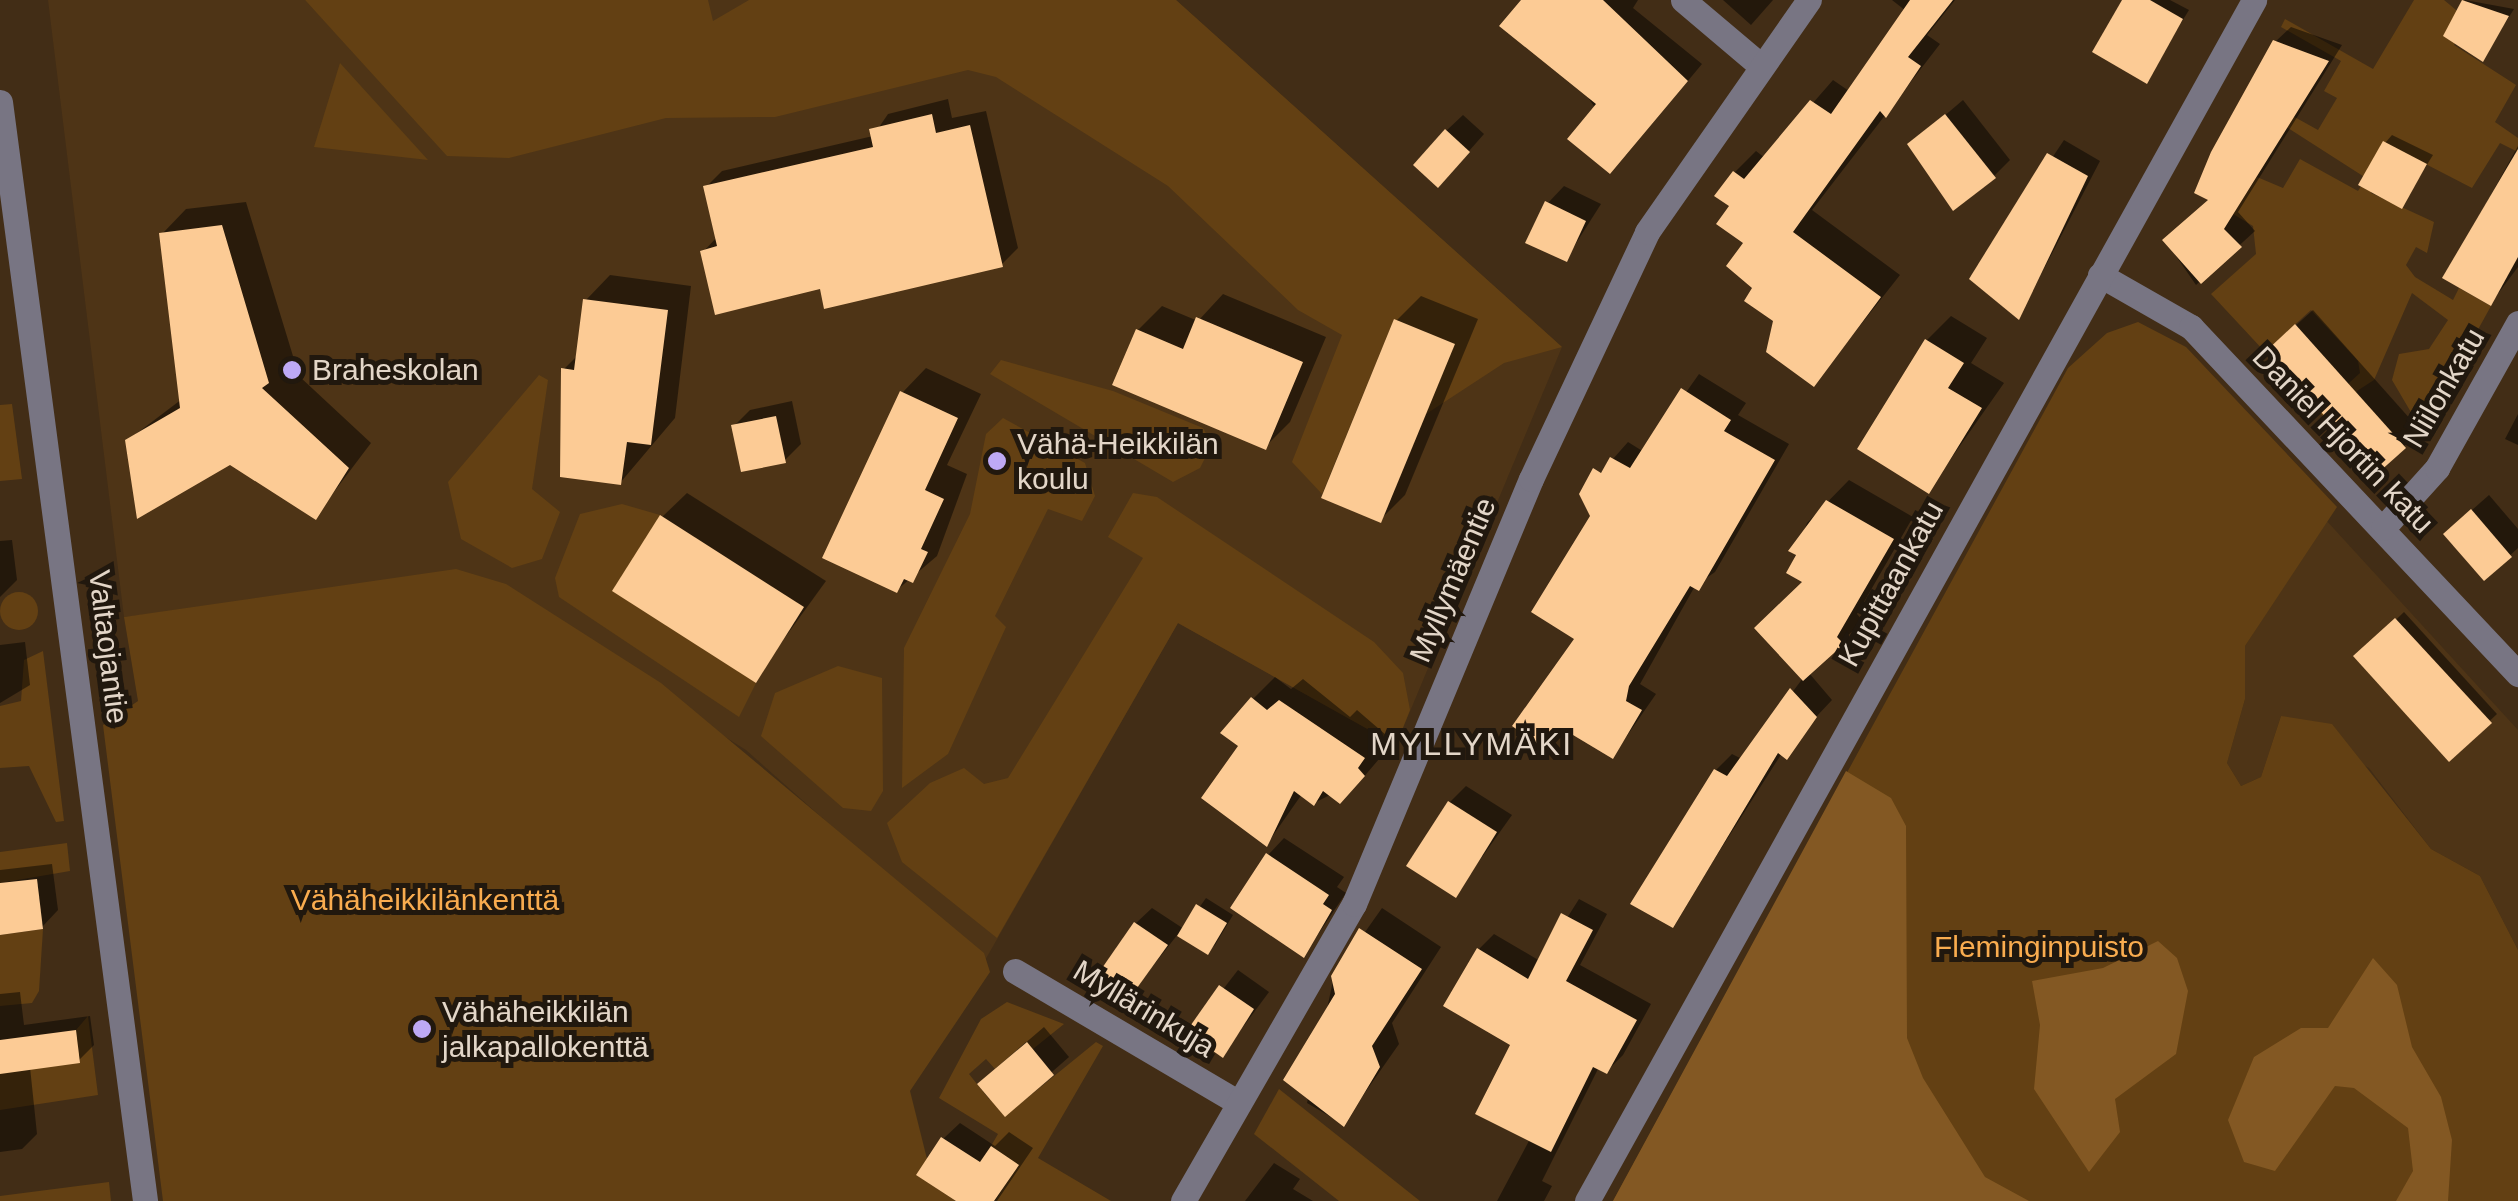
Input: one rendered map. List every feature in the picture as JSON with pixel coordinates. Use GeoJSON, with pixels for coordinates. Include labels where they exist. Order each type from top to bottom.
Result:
{"type":"FeatureCollection","features":[{"type":"Feature","properties":{"kind":"street"},"geometry":{"type":"LineString","coordinates":[[1683,0],[1761,66]]}},
{"type":"Feature","properties":{"kind":"street","name":"Myllymäentie"},"geometry":{"type":"LineString","coordinates":[[1182,1201],[1354,904],[1530,479],[1647,232],[1809,0]]}},
{"type":"Feature","properties":{"kind":"street","name":"Kupittaankatu"},"geometry":{"type":"LineString","coordinates":[[1587,1201],[2254,0]]}},
{"type":"Feature","properties":{"kind":"street","name":"Valtaojantie"},"geometry":{"type":"LineString","coordinates":[[0,102],[145,1201]]}},
{"type":"Feature","properties":{"kind":"street","name":"Daniel Hjortin katu"},"geometry":{"type":"LineString","coordinates":[[2100,275],[2191,327],[2518,674]]}},
{"type":"Feature","properties":{"kind":"street","name":"Niilonkatu"},"geometry":{"type":"LineString","coordinates":[[2383,528],[2437,468],[2518,323]]}},
{"type":"Feature","properties":{"kind":"street","name":"Myllärinkuja"},"geometry":{"type":"LineString","coordinates":[[1015,971],[1239,1103]]}},
{"type":"Feature","properties":{"kind":"shaded area","name":"Vähä-Heikkilän koulu"},"geometry":{"type":"Polygon","coordinates":[[[48,0],[305,0],[333,30],[366,0],[1176,0],[1562,347],[1396,745],[1178,623],[984,962],[746,750],[467,576],[124,617],[48,0]]]}},
{"type":"Feature","properties":{"kind":"shaded area"},"geometry":{"type":"Polygon","coordinates":[[[2325,519],[2518,730],[2518,950],[2480,876],[2431,849],[2369,768],[2281,716],[2261,777],[2241,786],[2227,763],[2245,699],[2245,646],[2325,519]]]}},
{"type":"Feature","properties":{"kind":"shaded area"},"geometry":{"type":"Polygon","coordinates":[[[1846,771],[1891,798],[1906,826],[1907,1038],[1923,1078],[1985,1177],[2029,1201],[1613,1201],[1846,771]]]}},
{"type":"Feature","properties":{"kind":"shaded area"},"geometry":{"type":"Polygon","coordinates":[[[2158,941],[2177,958],[2188,991],[2176,1054],[2115,1099],[2120,1132],[2089,1172],[2034,1089],[2040,1025],[2032,981],[2103,968],[2158,941]]]}},
{"type":"Feature","properties":{"kind":"shaded area"},"geometry":{"type":"Polygon","coordinates":[[[2373,958],[2397,985],[2412,1047],[2441,1097],[2452,1140],[2448,1201],[2396,1201],[2413,1171],[2408,1128],[2354,1088],[2335,1086],[2275,1171],[2244,1162],[2228,1120],[2254,1057],[2301,1028],[2328,1028],[2373,958]]]}},
{"type":"Feature","properties":{"kind":"green space"},"geometry":{"type":"Polygon","coordinates":[[[305,0],[708,0],[713,21],[749,0],[1176,0],[1562,347],[1504,363],[1426,414],[1455,344],[1394,319],[1322,494],[1292,462],[1342,335],[1298,310],[1168,186],[996,77],[968,70],[775,117],[666,118],[509,158],[447,156],[305,0]]]}},
{"type":"Feature","properties":{"kind":"green space"},"geometry":{"type":"Polygon","coordinates":[[[2414,0],[2444,0],[2467,19],[2454,45],[2516,85],[2495,122],[2518,138],[2518,152],[2500,143],[2472,188],[2383,142],[2371,193],[2434,222],[2427,253],[2416,247],[2406,265],[2415,277],[2453,300],[2459,288],[2491,306],[2422,431],[2392,380],[2399,354],[2429,349],[2448,320],[2412,293],[2374,380],[2357,391],[2358,413],[2337,432],[2318,411],[2360,373],[2358,361],[2311,310],[2265,352],[2211,294],[2256,254],[2253,226],[2233,214],[2257,177],[2283,188],[2300,159],[2358,191],[2366,178],[2241,98],[2246,90],[2318,130],[2337,98],[2324,91],[2341,61],[2281,27],[2285,19],[2373,69],[2414,0]]]}},
{"type":"Feature","properties":{"kind":"green space"},"geometry":{"type":"Polygon","coordinates":[[[340,63],[428,160],[314,147],[340,63]]]}},
{"type":"Feature","properties":{"kind":"green space","name":"Fleminginpuisto"},"geometry":{"type":"Polygon","coordinates":[[[2138,322],[2186,347],[2337,507],[2245,646],[2245,699],[2227,763],[2241,786],[2261,777],[2281,716],[2332,724],[2431,849],[2480,876],[2518,950],[2518,1201],[1613,1201],[2068,368],[2107,333],[2138,322]]]}},
{"type":"Feature","properties":{"kind":"green space"},"geometry":{"type":"Polygon","coordinates":[[[1001,360],[1113,391],[1203,428],[1212,444],[1200,468],[1173,482],[990,374],[1001,360]]]}},
{"type":"Feature","properties":{"kind":"green space"},"geometry":{"type":"Polygon","coordinates":[[[539,375],[548,380],[532,489],[560,512],[542,559],[512,568],[461,539],[448,482],[539,375]]]}},
{"type":"Feature","properties":{"kind":"green space"},"geometry":{"type":"Polygon","coordinates":[[[12,404],[22,479],[0,481],[0,405],[12,404]]]}},
{"type":"Feature","properties":{"kind":"green space"},"geometry":{"type":"Polygon","coordinates":[[[1003,418],[1085,463],[1095,496],[1082,521],[1048,509],[995,616],[1006,627],[948,754],[902,788],[904,648],[970,514],[986,434],[1003,418]]]}},
{"type":"Feature","properties":{"kind":"green space"},"geometry":{"type":"Polygon","coordinates":[[[1133,493],[1157,497],[1374,642],[1403,673],[1410,710],[1396,745],[1178,623],[997,938],[902,862],[887,823],[930,783],[964,768],[984,784],[1008,778],[1143,558],[1108,537],[1133,493]]]}},
{"type":"Feature","properties":{"kind":"green space"},"geometry":{"type":"Polygon","coordinates":[[[622,504],[660,515],[756,683],[739,717],[559,597],[555,578],[580,514],[622,504]]]}},
{"type":"Feature","properties":{"kind":"green space","name":"Vähäheikkilänkenttä"},"geometry":{"type":"Polygon","coordinates":[[[456,569],[506,584],[661,683],[984,953],[990,972],[910,1091],[927,1159],[917,1175],[956,1201],[163,1201],[103,725],[138,701],[124,617],[456,569]]]}},
{"type":"Feature","properties":{"kind":"green space"},"geometry":{"type":"Polygon","coordinates":[[[19,592],[32,598],[38,611],[32,624],[19,630],[6,624],[0,611],[6,598],[19,592]]]}},
{"type":"Feature","properties":{"kind":"green space"},"geometry":{"type":"Polygon","coordinates":[[[43,651],[64,821],[56,822],[29,766],[0,768],[0,706],[21,701],[24,660],[43,651]]]}},
{"type":"Feature","properties":{"kind":"green space"},"geometry":{"type":"Polygon","coordinates":[[[838,666],[882,678],[883,791],[871,811],[843,808],[761,736],[775,693],[838,666]]]}},
{"type":"Feature","properties":{"kind":"green space"},"geometry":{"type":"Polygon","coordinates":[[[67,843],[70,871],[0,883],[0,852],[67,843]]]}},
{"type":"Feature","properties":{"kind":"green space"},"geometry":{"type":"Polygon","coordinates":[[[43,929],[39,991],[32,1003],[0,1006],[0,935],[43,929]]]}},
{"type":"Feature","properties":{"kind":"green space"},"geometry":{"type":"Polygon","coordinates":[[[1007,1002],[1064,1024],[1033,1049],[1026,1042],[995,1069],[986,1059],[969,1074],[989,1099],[1021,1103],[1096,1042],[1103,1046],[1038,1158],[1111,1201],[995,1201],[1018,1165],[991,1146],[998,1134],[939,1098],[981,1019],[1007,1002]]]}},
{"type":"Feature","properties":{"kind":"green space"},"geometry":{"type":"Polygon","coordinates":[[[88,1016],[98,1095],[0,1110],[0,1053],[76,1030],[88,1016]]]}},
{"type":"Feature","properties":{"kind":"green space"},"geometry":{"type":"Polygon","coordinates":[[[1279,1089],[1420,1201],[1339,1201],[1254,1134],[1279,1089]]]}},
{"type":"Feature","properties":{"kind":"green space"},"geometry":{"type":"Polygon","coordinates":[[[109,1182],[111,1201],[0,1201],[0,1196],[109,1182]]]}},
{"type":"Feature","properties":{"kind":"building"},"geometry":{"type":"Polygon","coordinates":[[[1521,0],[1603,0],[1688,81],[1610,174],[1567,139],[1596,104],[1499,26],[1521,0]]]}},
{"type":"Feature","properties":{"kind":"building"},"geometry":{"type":"Polygon","coordinates":[[[1910,0],[1953,0],[1908,57],[1921,66],[1886,118],[1880,111],[1793,232],[1881,297],[1814,387],[1766,352],[1773,321],[1744,301],[1752,288],[1726,266],[1743,243],[1716,224],[1729,206],[1714,196],[1733,171],[1744,179],[1810,100],[1831,114],[1910,0]]]}},
{"type":"Feature","properties":{"kind":"building"},"geometry":{"type":"Polygon","coordinates":[[[2122,0],[2150,0],[2183,19],[2147,84],[2092,52],[2122,0]]]}},
{"type":"Feature","properties":{"kind":"building"},"geometry":{"type":"Polygon","coordinates":[[[2462,0],[2509,16],[2483,62],[2443,36],[2462,0]]]}},
{"type":"Feature","properties":{"kind":"building"},"geometry":{"type":"Polygon","coordinates":[[[2273,40],[2329,61],[2224,229],[2242,247],[2201,284],[2162,240],[2208,200],[2194,193],[2211,152],[2273,40]]]}},
{"type":"Feature","properties":{"kind":"building"},"geometry":{"type":"Polygon","coordinates":[[[932,114],[936,133],[970,125],[1003,267],[824,309],[820,289],[715,315],[700,251],[717,246],[703,186],[873,147],[869,129],[932,114]]]}},
{"type":"Feature","properties":{"kind":"building"},"geometry":{"type":"Polygon","coordinates":[[[1945,114],[1996,178],[1953,211],[1907,144],[1945,114]]]}},
{"type":"Feature","properties":{"kind":"building"},"geometry":{"type":"Polygon","coordinates":[[[1445,129],[1470,152],[1438,188],[1413,165],[1445,129]]]}},
{"type":"Feature","properties":{"kind":"building"},"geometry":{"type":"Polygon","coordinates":[[[2383,141],[2427,164],[2402,209],[2358,185],[2383,141]]]}},
{"type":"Feature","properties":{"kind":"building"},"geometry":{"type":"Polygon","coordinates":[[[2518,149],[2518,257],[2491,306],[2442,278],[2518,149]]]}},
{"type":"Feature","properties":{"kind":"building"},"geometry":{"type":"Polygon","coordinates":[[[2047,153],[2088,176],[2019,320],[1969,279],[2047,153]]]}},
{"type":"Feature","properties":{"kind":"building"},"geometry":{"type":"Polygon","coordinates":[[[1545,201],[1586,221],[1567,262],[1525,243],[1545,201]]]}},
{"type":"Feature","properties":{"kind":"building","name":"Braheskolan"},"geometry":{"type":"Polygon","coordinates":[[[222,225],[269,383],[262,388],[349,468],[316,520],[230,465],[137,519],[125,440],[180,408],[159,233],[222,225]]]}},
{"type":"Feature","properties":{"kind":"building"},"geometry":{"type":"Polygon","coordinates":[[[583,299],[668,310],[651,445],[627,442],[621,485],[560,477],[561,368],[574,370],[583,299]]]}},
{"type":"Feature","properties":{"kind":"building"},"geometry":{"type":"Polygon","coordinates":[[[1196,317],[1303,362],[1266,450],[1112,385],[1136,329],[1183,349],[1196,317]]]}},
{"type":"Feature","properties":{"kind":"building"},"geometry":{"type":"Polygon","coordinates":[[[1394,319],[1455,344],[1381,523],[1321,498],[1394,319]]]}},
{"type":"Feature","properties":{"kind":"building"},"geometry":{"type":"Polygon","coordinates":[[[2295,324],[2406,448],[2378,473],[2265,352],[2295,324]]]}},
{"type":"Feature","properties":{"kind":"building"},"geometry":{"type":"Polygon","coordinates":[[[1925,339],[1964,363],[1948,388],[1982,408],[1929,494],[1857,449],[1925,339]]]}},
{"type":"Feature","properties":{"kind":"building"},"geometry":{"type":"Polygon","coordinates":[[[1681,388],[1731,420],[1724,431],[1775,460],[1699,591],[1690,586],[1629,686],[1626,701],[1642,710],[1613,759],[1563,729],[1539,745],[1512,726],[1574,639],[1531,612],[1590,516],[1579,494],[1593,468],[1601,473],[1610,457],[1630,468],[1681,388]]]}},
{"type":"Feature","properties":{"kind":"building"},"geometry":{"type":"Polygon","coordinates":[[[900,391],[958,418],[925,490],[944,499],[921,549],[928,552],[913,583],[904,579],[897,593],[822,558],[900,391]]]}},
{"type":"Feature","properties":{"kind":"building"},"geometry":{"type":"Polygon","coordinates":[[[776,416],[786,463],[741,472],[731,425],[776,416]]]}},
{"type":"Feature","properties":{"kind":"building"},"geometry":{"type":"Polygon","coordinates":[[[1826,500],[1894,539],[1837,637],[1844,644],[1803,681],[1754,628],[1802,582],[1786,573],[1796,555],[1788,551],[1826,500]]]}},
{"type":"Feature","properties":{"kind":"building"},"geometry":{"type":"Polygon","coordinates":[[[2471,509],[2512,557],[2484,581],[2443,534],[2471,509]]]}},
{"type":"Feature","properties":{"kind":"building"},"geometry":{"type":"Polygon","coordinates":[[[660,515],[804,607],[756,683],[612,591],[660,515]]]}},
{"type":"Feature","properties":{"kind":"building"},"geometry":{"type":"Polygon","coordinates":[[[2395,618],[2492,723],[2449,762],[2353,656],[2395,618]]]}},
{"type":"Feature","properties":{"kind":"building"},"geometry":{"type":"Polygon","coordinates":[[[1790,688],[1817,717],[1787,760],[1778,753],[1673,928],[1630,904],[1714,769],[1727,776],[1790,688]]]}},
{"type":"Feature","properties":{"kind":"building"},"geometry":{"type":"Polygon","coordinates":[[[1251,697],[1267,710],[1279,700],[1365,758],[1358,768],[1365,776],[1340,804],[1323,791],[1314,806],[1294,791],[1267,847],[1201,798],[1238,746],[1220,733],[1251,697]]]}},
{"type":"Feature","properties":{"kind":"building"},"geometry":{"type":"Polygon","coordinates":[[[1448,801],[1497,832],[1456,898],[1406,866],[1448,801]]]}},
{"type":"Feature","properties":{"kind":"building"},"geometry":{"type":"Polygon","coordinates":[[[1266,853],[1329,895],[1323,904],[1332,910],[1304,958],[1230,908],[1266,853]]]}},
{"type":"Feature","properties":{"kind":"building"},"geometry":{"type":"Polygon","coordinates":[[[37,879],[43,929],[0,935],[0,883],[37,879]]]}},
{"type":"Feature","properties":{"kind":"building"},"geometry":{"type":"Polygon","coordinates":[[[1196,904],[1227,923],[1208,955],[1177,936],[1196,904]]]}},
{"type":"Feature","properties":{"kind":"building"},"geometry":{"type":"Polygon","coordinates":[[[1561,913],[1593,930],[1566,981],[1637,1020],[1607,1074],[1593,1067],[1551,1152],[1475,1114],[1510,1045],[1443,1006],[1477,948],[1528,979],[1561,913]]]}},
{"type":"Feature","properties":{"kind":"building"},"geometry":{"type":"Polygon","coordinates":[[[1134,922],[1168,945],[1124,1006],[1091,984],[1134,922]]]}},
{"type":"Feature","properties":{"kind":"building"},"geometry":{"type":"Polygon","coordinates":[[[1359,928],[1422,969],[1372,1046],[1380,1067],[1344,1127],[1283,1080],[1335,994],[1331,976],[1359,928]]]}},
{"type":"Feature","properties":{"kind":"building"},"geometry":{"type":"Polygon","coordinates":[[[1219,985],[1254,1009],[1223,1058],[1186,1032],[1219,985]]]}},
{"type":"Feature","properties":{"kind":"building"},"geometry":{"type":"Polygon","coordinates":[[[76,1030],[80,1063],[0,1074],[0,1040],[76,1030]]]}},
{"type":"Feature","properties":{"kind":"building"},"geometry":{"type":"Polygon","coordinates":[[[1027,1042],[1054,1075],[1005,1117],[977,1084],[1027,1042]]]}},
{"type":"Feature","properties":{"kind":"building"},"geometry":{"type":"Polygon","coordinates":[[[941,1137],[980,1162],[991,1146],[1019,1165],[994,1201],[956,1201],[916,1175],[941,1137]]]}},
{"type":"Feature","properties":{"kind":"place","name":"Braheskolan"},"geometry":{"type":"Point","coordinates":[292,370]}},
{"type":"Feature","properties":{"kind":"place","name":"Vähä-Heikkilän koulu"},"geometry":{"type":"Point","coordinates":[997,461]}},
{"type":"Feature","properties":{"kind":"place","name":"Vähäheikkilän jalkapallokenttä"},"geometry":{"type":"Point","coordinates":[422,1029]}},
{"type":"Feature","properties":{"kind":"district","name":"MYLLYMÄKI"},"geometry":{"type":"Point","coordinates":[1472,744]}}]}
